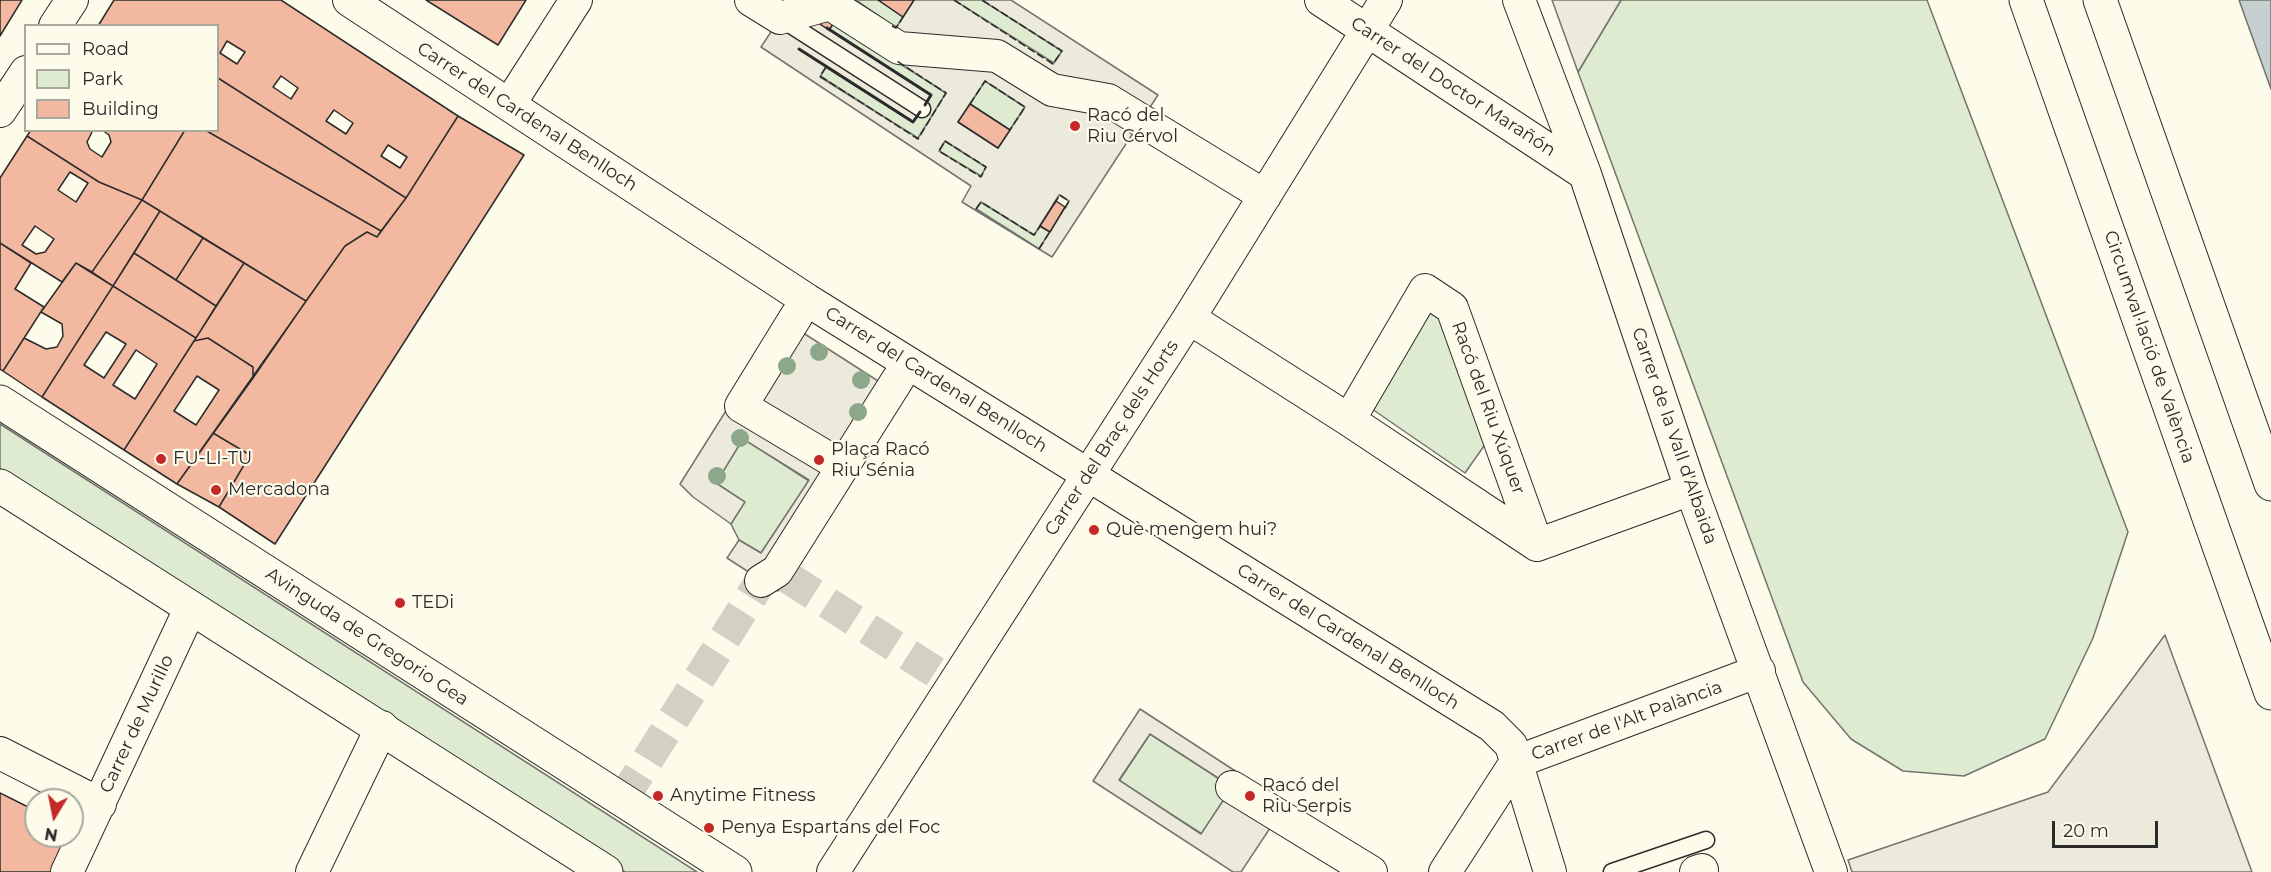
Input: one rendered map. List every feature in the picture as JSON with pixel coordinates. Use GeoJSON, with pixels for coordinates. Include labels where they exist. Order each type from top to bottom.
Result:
{"type":"FeatureCollection","features":[{"type":"Feature","properties":{"kind":"main road","name":"Circumval·lació de València"},"geometry":{"type":"LineString","coordinates":[[2026,0],[2271,693]]}},
{"type":"Feature","properties":{"kind":"main road"},"geometry":{"type":"LineString","coordinates":[[2100,0],[2271,484]]}},
{"type":"Feature","properties":{"kind":"main road","name":"Avinguda de Gregorio Gea"},"geometry":{"type":"LineString","coordinates":[[0,402],[735,872]]}},
{"type":"Feature","properties":{"kind":"main road"},"geometry":{"type":"LineString","coordinates":[[0,486],[190,609],[382,727],[574,863],[606,872]]}},
{"type":"Feature","properties":{"kind":"street"},"geometry":{"type":"LineString","coordinates":[[57,24],[72,0]]}},
{"type":"Feature","properties":{"kind":"street","name":"Carrer del Cardenal Benlloch"},"geometry":{"type":"LineString","coordinates":[[349,0],[807,300],[1492,726],[1511,745],[1550,872]]}},
{"type":"Feature","properties":{"kind":"street"},"geometry":{"type":"LineString","coordinates":[[509,105],[576,0]]}},
{"type":"Feature","properties":{"kind":"street"},"geometry":{"type":"LineString","coordinates":[[751,0],[780,18],[830,4],[899,48],[997,56],[1052,90],[1108,100],[1265,196]]}},
{"type":"Feature","properties":{"kind":"street","name":"Carrer del Doctor Marañón"},"geometry":{"type":"LineString","coordinates":[[1320,0],[1585,174]]}},
{"type":"Feature","properties":{"kind":"street","name":"Carrer del Braç dels Horts"},"geometry":{"type":"LineString","coordinates":[[832,872],[1089,476],[1386,0]]}},
{"type":"Feature","properties":{"kind":"street","name":"Carrer de la Vall d'Albaida"},"geometry":{"type":"LineString","coordinates":[[1519,0],[1585,174],[1691,489],[1831,872]]}},
{"type":"Feature","properties":{"kind":"street"},"geometry":{"type":"LineString","coordinates":[[0,111],[24,75]]}},
{"type":"Feature","properties":{"kind":"street","name":"Racó del Riu Xúquer"},"geometry":{"type":"LineString","coordinates":[[1349,420],[1425,290],[1452,308],[1537,545]]}},
{"type":"Feature","properties":{"kind":"street"},"geometry":{"type":"LineString","coordinates":[[797,315],[741,406],[843,467]]}},
{"type":"Feature","properties":{"kind":"street","name":"Racó del Riu Xúquer"},"geometry":{"type":"LineString","coordinates":[[1189,318],[1349,420],[1537,545]]}},
{"type":"Feature","properties":{"kind":"street"},"geometry":{"type":"LineString","coordinates":[[775,576],[898,379]]}},
{"type":"Feature","properties":{"kind":"street"},"geometry":{"type":"LineString","coordinates":[[1537,545],[1691,489]]}},
{"type":"Feature","properties":{"kind":"street","name":"Carrer de Murillo"},"geometry":{"type":"LineString","coordinates":[[67,872],[190,609]]}},
{"type":"Feature","properties":{"kind":"street","name":"Carrer de l'Alt Palància"},"geometry":{"type":"LineString","coordinates":[[1445,872],[1516,762],[1759,672]]}},
{"type":"Feature","properties":{"kind":"street"},"geometry":{"type":"LineString","coordinates":[[312,872],[382,727]]}},
{"type":"Feature","properties":{"kind":"street"},"geometry":{"type":"LineString","coordinates":[[0,753],[100,804]]}},
{"type":"Feature","properties":{"kind":"street"},"geometry":{"type":"LineString","coordinates":[[1232,787],[1371,872]]}},
{"type":"Feature","properties":{"kind":"street"},"geometry":{"type":"LineString","coordinates":[[1696,872],[1702,870],[1702,872]]}},
{"type":"Feature","properties":{"kind":"lane"},"geometry":{"type":"LineString","coordinates":[[780,18],[922,109]]}},
{"type":"Feature","properties":{"kind":"lane"},"geometry":{"type":"LineString","coordinates":[[1612,872],[1706,840]]}},
{"type":"Feature","properties":{"kind":"green space"},"geometry":{"type":"Polygon","coordinates":[[[856,0],[878,0],[903,17],[896,28],[855,2],[856,0]]]}},
{"type":"Feature","properties":{"kind":"green space"},"geometry":{"type":"Polygon","coordinates":[[[954,0],[982,0],[1062,51],[1053,64],[954,0]]]}},
{"type":"Feature","properties":{"kind":"green space"},"geometry":{"type":"Polygon","coordinates":[[[1621,0],[1927,0],[2128,532],[2093,638],[2045,739],[1964,776],[1903,771],[1851,739],[1803,682],[1578,72],[1621,0]]]}},
{"type":"Feature","properties":{"kind":"green space"},"geometry":{"type":"Polygon","coordinates":[[[835,21],[946,93],[918,139],[820,76],[826,67],[913,122],[931,96],[829,30],[835,21]]]}},
{"type":"Feature","properties":{"kind":"green space"},"geometry":{"type":"Polygon","coordinates":[[[985,81],[1025,107],[1010,130],[970,104],[985,81]]]}},
{"type":"Feature","properties":{"kind":"green space"},"geometry":{"type":"Polygon","coordinates":[[[945,141],[986,167],[981,177],[939,151],[945,141]]]}},
{"type":"Feature","properties":{"kind":"green space"},"geometry":{"type":"Polygon","coordinates":[[[981,202],[1034,235],[1040,226],[1050,232],[1039,249],[976,209],[981,202]]]}},
{"type":"Feature","properties":{"kind":"green space"},"geometry":{"type":"Polygon","coordinates":[[[1432,300],[1491,436],[1465,473],[1372,409],[1432,300]]]}},
{"type":"Feature","properties":{"kind":"green space"},"geometry":{"type":"Polygon","coordinates":[[[0,424],[697,872],[625,872],[0,469],[0,424]]]}},
{"type":"Feature","properties":{"kind":"green space"},"geometry":{"type":"Polygon","coordinates":[[[743,438],[809,481],[761,553],[739,540],[731,524],[744,502],[716,483],[743,438]]]}},
{"type":"Feature","properties":{"kind":"green space"},"geometry":{"type":"Polygon","coordinates":[[[1150,734],[1232,787],[1202,834],[1119,781],[1150,734]]]}},
{"type":"Feature","properties":{"kind":"shaded area","name":"Racó del Riu Cérvol"},"geometry":{"type":"Polygon","coordinates":[[[792,0],[856,0],[896,28],[914,0],[954,0],[1054,63],[1062,51],[982,0],[1011,0],[1158,95],[1052,257],[962,202],[971,186],[761,47],[792,0]],[[822,14],[817,22],[931,95],[913,122],[826,67],[820,77],[918,138],[946,93],[822,14]],[[985,81],[958,122],[998,148],[1025,107],[985,81]],[[945,141],[939,151],[981,176],[986,167],[945,141]],[[1059,195],[1034,235],[981,202],[976,209],[1039,249],[1069,201],[1059,195]]]}},
{"type":"Feature","properties":{"kind":"shaded area"},"geometry":{"type":"Polygon","coordinates":[[[1552,0],[1621,0],[1578,72],[1552,0]]]}},
{"type":"Feature","properties":{"kind":"shaded area"},"geometry":{"type":"Polygon","coordinates":[[[2239,0],[2271,0],[2271,89],[2239,0]]]}},
{"type":"Feature","properties":{"kind":"shaded area","name":"Plaça Racó Riu Sénia"},"geometry":{"type":"Polygon","coordinates":[[[783,320],[903,397],[778,591],[727,558],[739,540],[761,553],[809,480],[743,439],[716,483],[745,502],[731,524],[693,497],[680,484],[783,320]]]}},
{"type":"Feature","properties":{"kind":"shaded area"},"geometry":{"type":"Polygon","coordinates":[[[2165,635],[2252,872],[1852,872],[1848,860],[2048,792],[2165,635]]]}},
{"type":"Feature","properties":{"kind":"shaded area","name":"Racó del Riu Serpis"},"geometry":{"type":"Polygon","coordinates":[[[1140,709],[1286,804],[1241,872],[1233,872],[1093,781],[1140,709]],[[1150,734],[1119,780],[1201,834],[1232,787],[1150,734]]]}},
{"type":"Feature","properties":{"kind":"building"},"geometry":{"type":"Polygon","coordinates":[[[0,0],[22,0],[0,36],[0,0]]]}},
{"type":"Feature","properties":{"kind":"building"},"geometry":{"type":"Polygon","coordinates":[[[114,0],[281,0],[458,116],[406,198],[219,79],[219,24],[99,24],[114,0]],[[227,41],[220,53],[237,64],[245,52],[227,41]],[[281,76],[273,87],[291,99],[298,88],[281,76]],[[334,110],[326,121],[346,134],[353,123],[334,110]],[[388,145],[381,156],[400,168],[407,157],[388,145]]]}},
{"type":"Feature","properties":{"kind":"building"},"geometry":{"type":"Polygon","coordinates":[[[426,0],[526,0],[498,45],[426,0]]]}},
{"type":"Feature","properties":{"kind":"building"},"geometry":{"type":"Polygon","coordinates":[[[878,0],[914,0],[903,17],[878,0]]]}},
{"type":"Feature","properties":{"kind":"building"},"geometry":{"type":"Polygon","coordinates":[[[822,14],[835,21],[829,30],[817,22],[822,14]]]}},
{"type":"Feature","properties":{"kind":"building"},"geometry":{"type":"Polygon","coordinates":[[[219,79],[406,198],[381,231],[208,132],[219,132],[219,79]]]}},
{"type":"Feature","properties":{"kind":"building"},"geometry":{"type":"Polygon","coordinates":[[[970,104],[1010,130],[998,148],[958,122],[970,104]]]}},
{"type":"Feature","properties":{"kind":"building"},"geometry":{"type":"Polygon","coordinates":[[[458,116],[524,155],[275,544],[219,507],[250,455],[213,433],[345,246],[367,232],[377,237],[406,198],[458,116]]]}},
{"type":"Feature","properties":{"kind":"building"},"geometry":{"type":"Polygon","coordinates":[[[30,132],[92,132],[87,142],[90,149],[102,157],[111,142],[109,135],[105,132],[184,132],[142,200],[99,182],[27,136],[30,132]]]}},
{"type":"Feature","properties":{"kind":"building"},"geometry":{"type":"Polygon","coordinates":[[[184,132],[208,132],[381,231],[377,237],[367,232],[345,246],[306,301],[142,200],[184,132]]]}},
{"type":"Feature","properties":{"kind":"building"},"geometry":{"type":"Polygon","coordinates":[[[27,136],[99,182],[142,200],[92,272],[76,263],[62,282],[0,243],[0,178],[27,136]],[[70,172],[58,190],[76,202],[88,183],[70,172]],[[35,226],[22,245],[36,254],[45,252],[54,239],[35,226]]]}},
{"type":"Feature","properties":{"kind":"building"},"geometry":{"type":"Polygon","coordinates":[[[142,200],[160,211],[113,286],[92,272],[142,200]]]}},
{"type":"Feature","properties":{"kind":"building"},"geometry":{"type":"Polygon","coordinates":[[[1056,201],[1065,207],[1050,232],[1040,226],[1056,201]]]}},
{"type":"Feature","properties":{"kind":"building"},"geometry":{"type":"Polygon","coordinates":[[[160,211],[203,238],[176,280],[134,253],[160,211]]]}},
{"type":"Feature","properties":{"kind":"building"},"geometry":{"type":"Polygon","coordinates":[[[203,238],[244,263],[216,306],[176,280],[203,238]]]}},
{"type":"Feature","properties":{"kind":"building"},"geometry":{"type":"Polygon","coordinates":[[[0,243],[31,263],[15,289],[44,307],[3,371],[0,369],[0,243]]]}},
{"type":"Feature","properties":{"kind":"building"},"geometry":{"type":"Polygon","coordinates":[[[134,253],[216,306],[196,338],[113,286],[134,253]]]}},
{"type":"Feature","properties":{"kind":"building"},"geometry":{"type":"Polygon","coordinates":[[[76,263],[113,286],[42,397],[3,371],[24,338],[46,349],[57,347],[63,336],[62,324],[41,312],[76,263]]]}},
{"type":"Feature","properties":{"kind":"building"},"geometry":{"type":"Polygon","coordinates":[[[244,263],[306,301],[253,378],[253,367],[208,338],[194,341],[244,263]]]}},
{"type":"Feature","properties":{"kind":"building"},"geometry":{"type":"Polygon","coordinates":[[[113,286],[196,338],[124,450],[42,397],[113,286]],[[106,332],[84,365],[104,378],[126,344],[106,332]],[[136,350],[113,385],[135,399],[157,364],[136,350]]]}},
{"type":"Feature","properties":{"kind":"building"},"geometry":{"type":"Polygon","coordinates":[[[208,338],[253,367],[253,378],[177,484],[124,450],[194,341],[208,338]],[[197,376],[174,411],[196,425],[219,390],[197,376]]]}},
{"type":"Feature","properties":{"kind":"building"},"geometry":{"type":"Polygon","coordinates":[[[213,433],[250,455],[219,507],[177,484],[213,433]]]}},
{"type":"Feature","properties":{"kind":"building"},"geometry":{"type":"Polygon","coordinates":[[[0,793],[24,805],[24,848],[64,848],[53,872],[0,872],[0,793]]]}},
{"type":"Feature","properties":{"kind":"tunnel"},"geometry":{"type":"LineString","coordinates":[[787,577],[954,684]]}},
{"type":"Feature","properties":{"kind":"tunnel"},"geometry":{"type":"LineString","coordinates":[[622,800],[761,581]]}},
{"type":"Feature","properties":{"kind":"fence"},"geometry":{"type":"LineString","coordinates":[[954,0],[1053,64],[1062,51],[982,0]]}},
{"type":"Feature","properties":{"kind":"fence"},"geometry":{"type":"LineString","coordinates":[[892,26],[896,28],[903,17]]}},
{"type":"Feature","properties":{"kind":"fence"},"geometry":{"type":"LineString","coordinates":[[826,67],[820,76],[918,139],[946,93],[897,61]]}},
{"type":"Feature","properties":{"kind":"fence"},"geometry":{"type":"LineString","coordinates":[[970,104],[985,81],[1025,107],[1010,130]]}},
{"type":"Feature","properties":{"kind":"fence"},"geometry":{"type":"LineString","coordinates":[[945,141],[986,167],[981,177],[939,151],[945,141]]}},
{"type":"Feature","properties":{"kind":"fence"},"geometry":{"type":"LineString","coordinates":[[1054,204],[1060,195],[1069,201],[1064,210]]}},
{"type":"Feature","properties":{"kind":"fence"},"geometry":{"type":"LineString","coordinates":[[976,209],[981,202],[1034,235],[1041,225]]}},
{"type":"Feature","properties":{"kind":"fence"},"geometry":{"type":"LineString","coordinates":[[1039,249],[1051,230]]}},
{"type":"Feature","properties":{"kind":"wall"},"geometry":{"type":"LineString","coordinates":[[827,28],[931,95],[925,105]]}},
{"type":"Feature","properties":{"kind":"wall"},"geometry":{"type":"LineString","coordinates":[[799,49],[913,122],[920,112]]}},
{"type":"Feature","properties":{"kind":"place","name":"Racó del Riu Cérvol"},"geometry":{"type":"Point","coordinates":[1075,126]}},
{"type":"Feature","properties":{"kind":"place","name":"FU-LI-TU"},"geometry":{"type":"Point","coordinates":[161,459]}},
{"type":"Feature","properties":{"kind":"place","name":"Plaça Racó Riu Sénia"},"geometry":{"type":"Point","coordinates":[819,460]}},
{"type":"Feature","properties":{"kind":"place","name":"Mercadona"},"geometry":{"type":"Point","coordinates":[216,490]}},
{"type":"Feature","properties":{"kind":"place","name":"Què mengem hui?"},"geometry":{"type":"Point","coordinates":[1094,530]}},
{"type":"Feature","properties":{"kind":"place","name":"TEDi"},"geometry":{"type":"Point","coordinates":[400,603]}},
{"type":"Feature","properties":{"kind":"place","name":"Anytime Fitness"},"geometry":{"type":"Point","coordinates":[658,796]}},
{"type":"Feature","properties":{"kind":"place","name":"Racó del Riu Serpis"},"geometry":{"type":"Point","coordinates":[1250,796]}},
{"type":"Feature","properties":{"kind":"place","name":"Penya Espartans del Foc"},"geometry":{"type":"Point","coordinates":[709,828]}}]}
